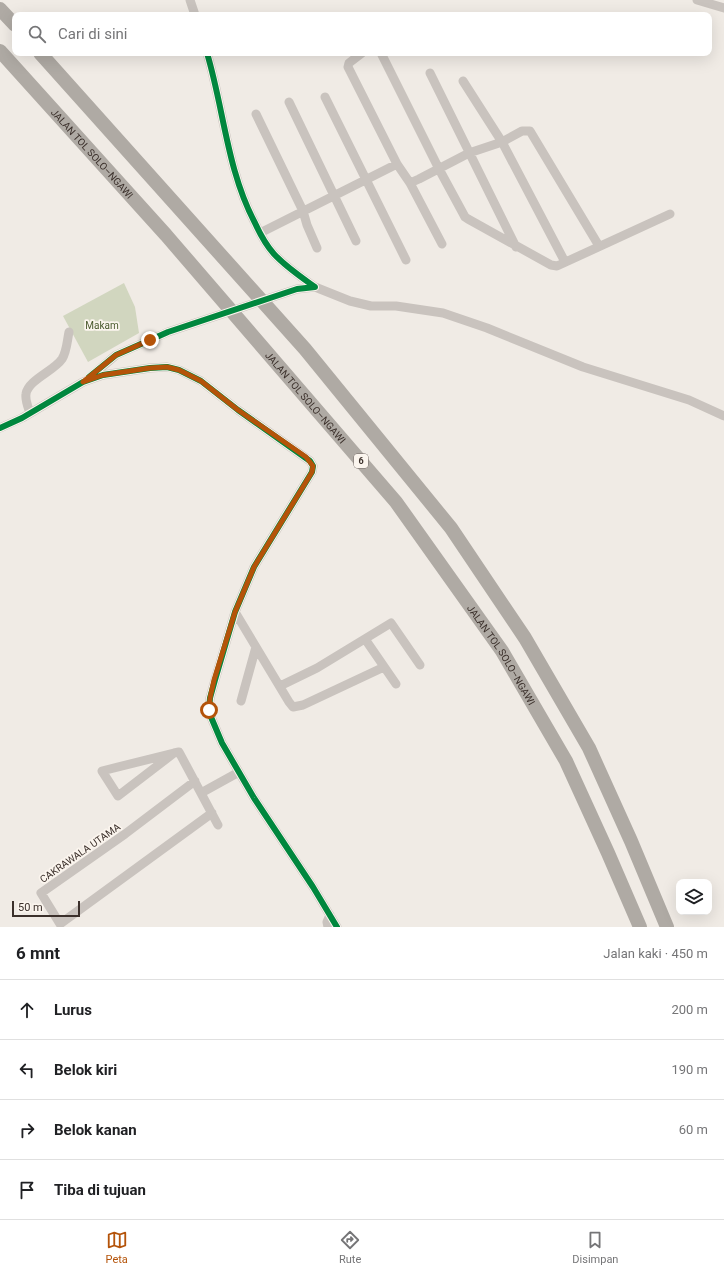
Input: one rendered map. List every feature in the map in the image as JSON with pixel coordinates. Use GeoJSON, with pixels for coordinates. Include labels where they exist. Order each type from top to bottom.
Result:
{"type":"FeatureCollection","features":[{"type":"Feature","properties":{"kind":"highway"},"geometry":{"type":"LineString","coordinates":[[0,8],[12,22]]}},
{"type":"Feature","properties":{"kind":"highway","name":"JALAN TOL SOLO–NGAWI"},"geometry":{"type":"LineString","coordinates":[[0,51],[166,235],[396,502],[506,657],[566,761],[640,927]]}},
{"type":"Feature","properties":{"kind":"highway"},"geometry":{"type":"LineString","coordinates":[[43,56],[305,349],[451,528],[525,638],[589,748],[631,841],[667,927]]}},
{"type":"Feature","properties":{"kind":"street"},"geometry":{"type":"LineString","coordinates":[[190,0],[193,12]]}},
{"type":"Feature","properties":{"kind":"street"},"geometry":{"type":"LineString","coordinates":[[697,0],[724,8]]}},
{"type":"Feature","properties":{"kind":"street"},"geometry":{"type":"LineString","coordinates":[[207,56],[241,195],[267,245],[275,256],[294,273],[315,287],[350,301],[372,306],[396,306],[443,313],[487,328],[583,367],[689,400],[724,416]]}},
{"type":"Feature","properties":{"kind":"street"},"geometry":{"type":"LineString","coordinates":[[358,56],[349,63],[348,67],[397,164],[410,183],[442,244]]}},
{"type":"Feature","properties":{"kind":"street"},"geometry":{"type":"LineString","coordinates":[[382,56],[439,169],[468,219],[516,247],[553,266],[557,266],[670,214]]}},
{"type":"Feature","properties":{"kind":"street"},"geometry":{"type":"LineString","coordinates":[[430,73],[516,247]]}},
{"type":"Feature","properties":{"kind":"street"},"geometry":{"type":"LineString","coordinates":[[463,81],[502,142],[565,262]]}},
{"type":"Feature","properties":{"kind":"street"},"geometry":{"type":"LineString","coordinates":[[325,97],[406,260]]}},
{"type":"Feature","properties":{"kind":"street"},"geometry":{"type":"LineString","coordinates":[[289,102],[356,241]]}},
{"type":"Feature","properties":{"kind":"street"},"geometry":{"type":"LineString","coordinates":[[256,114],[303,211],[307,225],[317,248]]}},
{"type":"Feature","properties":{"kind":"street"},"geometry":{"type":"LineString","coordinates":[[410,183],[469,153],[502,142],[522,131],[530,131],[599,246]]}},
{"type":"Feature","properties":{"kind":"street"},"geometry":{"type":"LineString","coordinates":[[260,233],[397,164]]}},
{"type":"Feature","properties":{"kind":"street"},"geometry":{"type":"LineString","coordinates":[[0,428],[30,413],[83,382],[116,355],[168,332],[297,289],[315,287]]}},
{"type":"Feature","properties":{"kind":"street"},"geometry":{"type":"LineString","coordinates":[[30,413],[26,393],[37,380],[61,360],[66,352],[69,332]]}},
{"type":"Feature","properties":{"kind":"street"},"geometry":{"type":"LineString","coordinates":[[83,382],[103,375],[150,368],[167,367],[179,370],[201,381],[310,461],[313,466],[312,472],[254,567],[235,612],[214,680],[209,710],[219,737],[254,798],[313,887],[337,927]]}},
{"type":"Feature","properties":{"kind":"street"},"geometry":{"type":"LineString","coordinates":[[235,612],[293,707],[298,707],[384,667]]}},
{"type":"Feature","properties":{"kind":"street"},"geometry":{"type":"LineString","coordinates":[[280,686],[317,668],[392,623],[420,665]]}},
{"type":"Feature","properties":{"kind":"street"},"geometry":{"type":"LineString","coordinates":[[365,639],[396,684]]}},
{"type":"Feature","properties":{"kind":"street"},"geometry":{"type":"LineString","coordinates":[[241,701],[256,647]]}},
{"type":"Feature","properties":{"kind":"street"},"geometry":{"type":"LineString","coordinates":[[174,753],[118,796],[102,771],[174,753],[179,752],[218,825]]}},
{"type":"Feature","properties":{"kind":"street"},"geometry":{"type":"LineString","coordinates":[[201,793],[239,772]]}},
{"type":"Feature","properties":{"kind":"street","name":"CAKRAWALA UTAMA"},"geometry":{"type":"LineString","coordinates":[[195,781],[125,834],[41,893],[60,924],[212,813]]}},
{"type":"Feature","properties":{"kind":"street"},"geometry":{"type":"LineString","coordinates":[[328,927],[330,915]]}},
{"type":"Feature","properties":{"kind":"green space","name":"Makam"},"geometry":{"type":"Polygon","coordinates":[[[124,283],[135,307],[139,333],[88,362],[63,316],[124,283]]]}},
{"type":"Feature","properties":{"kind":"cycle path"},"geometry":{"type":"LineString","coordinates":[[89,377],[116,355],[168,332],[297,289],[315,287],[289,268],[271,251],[261,235],[246,203],[232,161],[208,56]]}},
{"type":"Feature","properties":{"kind":"cycle path"},"geometry":{"type":"LineString","coordinates":[[0,428],[22,418],[83,382],[103,375],[167,367],[179,370],[201,381],[238,410],[310,461],[313,466],[312,472],[254,567],[235,612],[210,698],[209,710],[222,743],[254,798],[313,887],[337,927]]}},
{"type":"Feature","properties":{"kind":"route"},"geometry":{"type":"LineString","coordinates":[[150,340],[116,355],[83,382],[103,375],[150,368],[167,367],[179,370],[201,381],[238,410],[306,457],[313,466],[312,472],[254,567],[235,612],[214,680],[209,710]]}}]}
